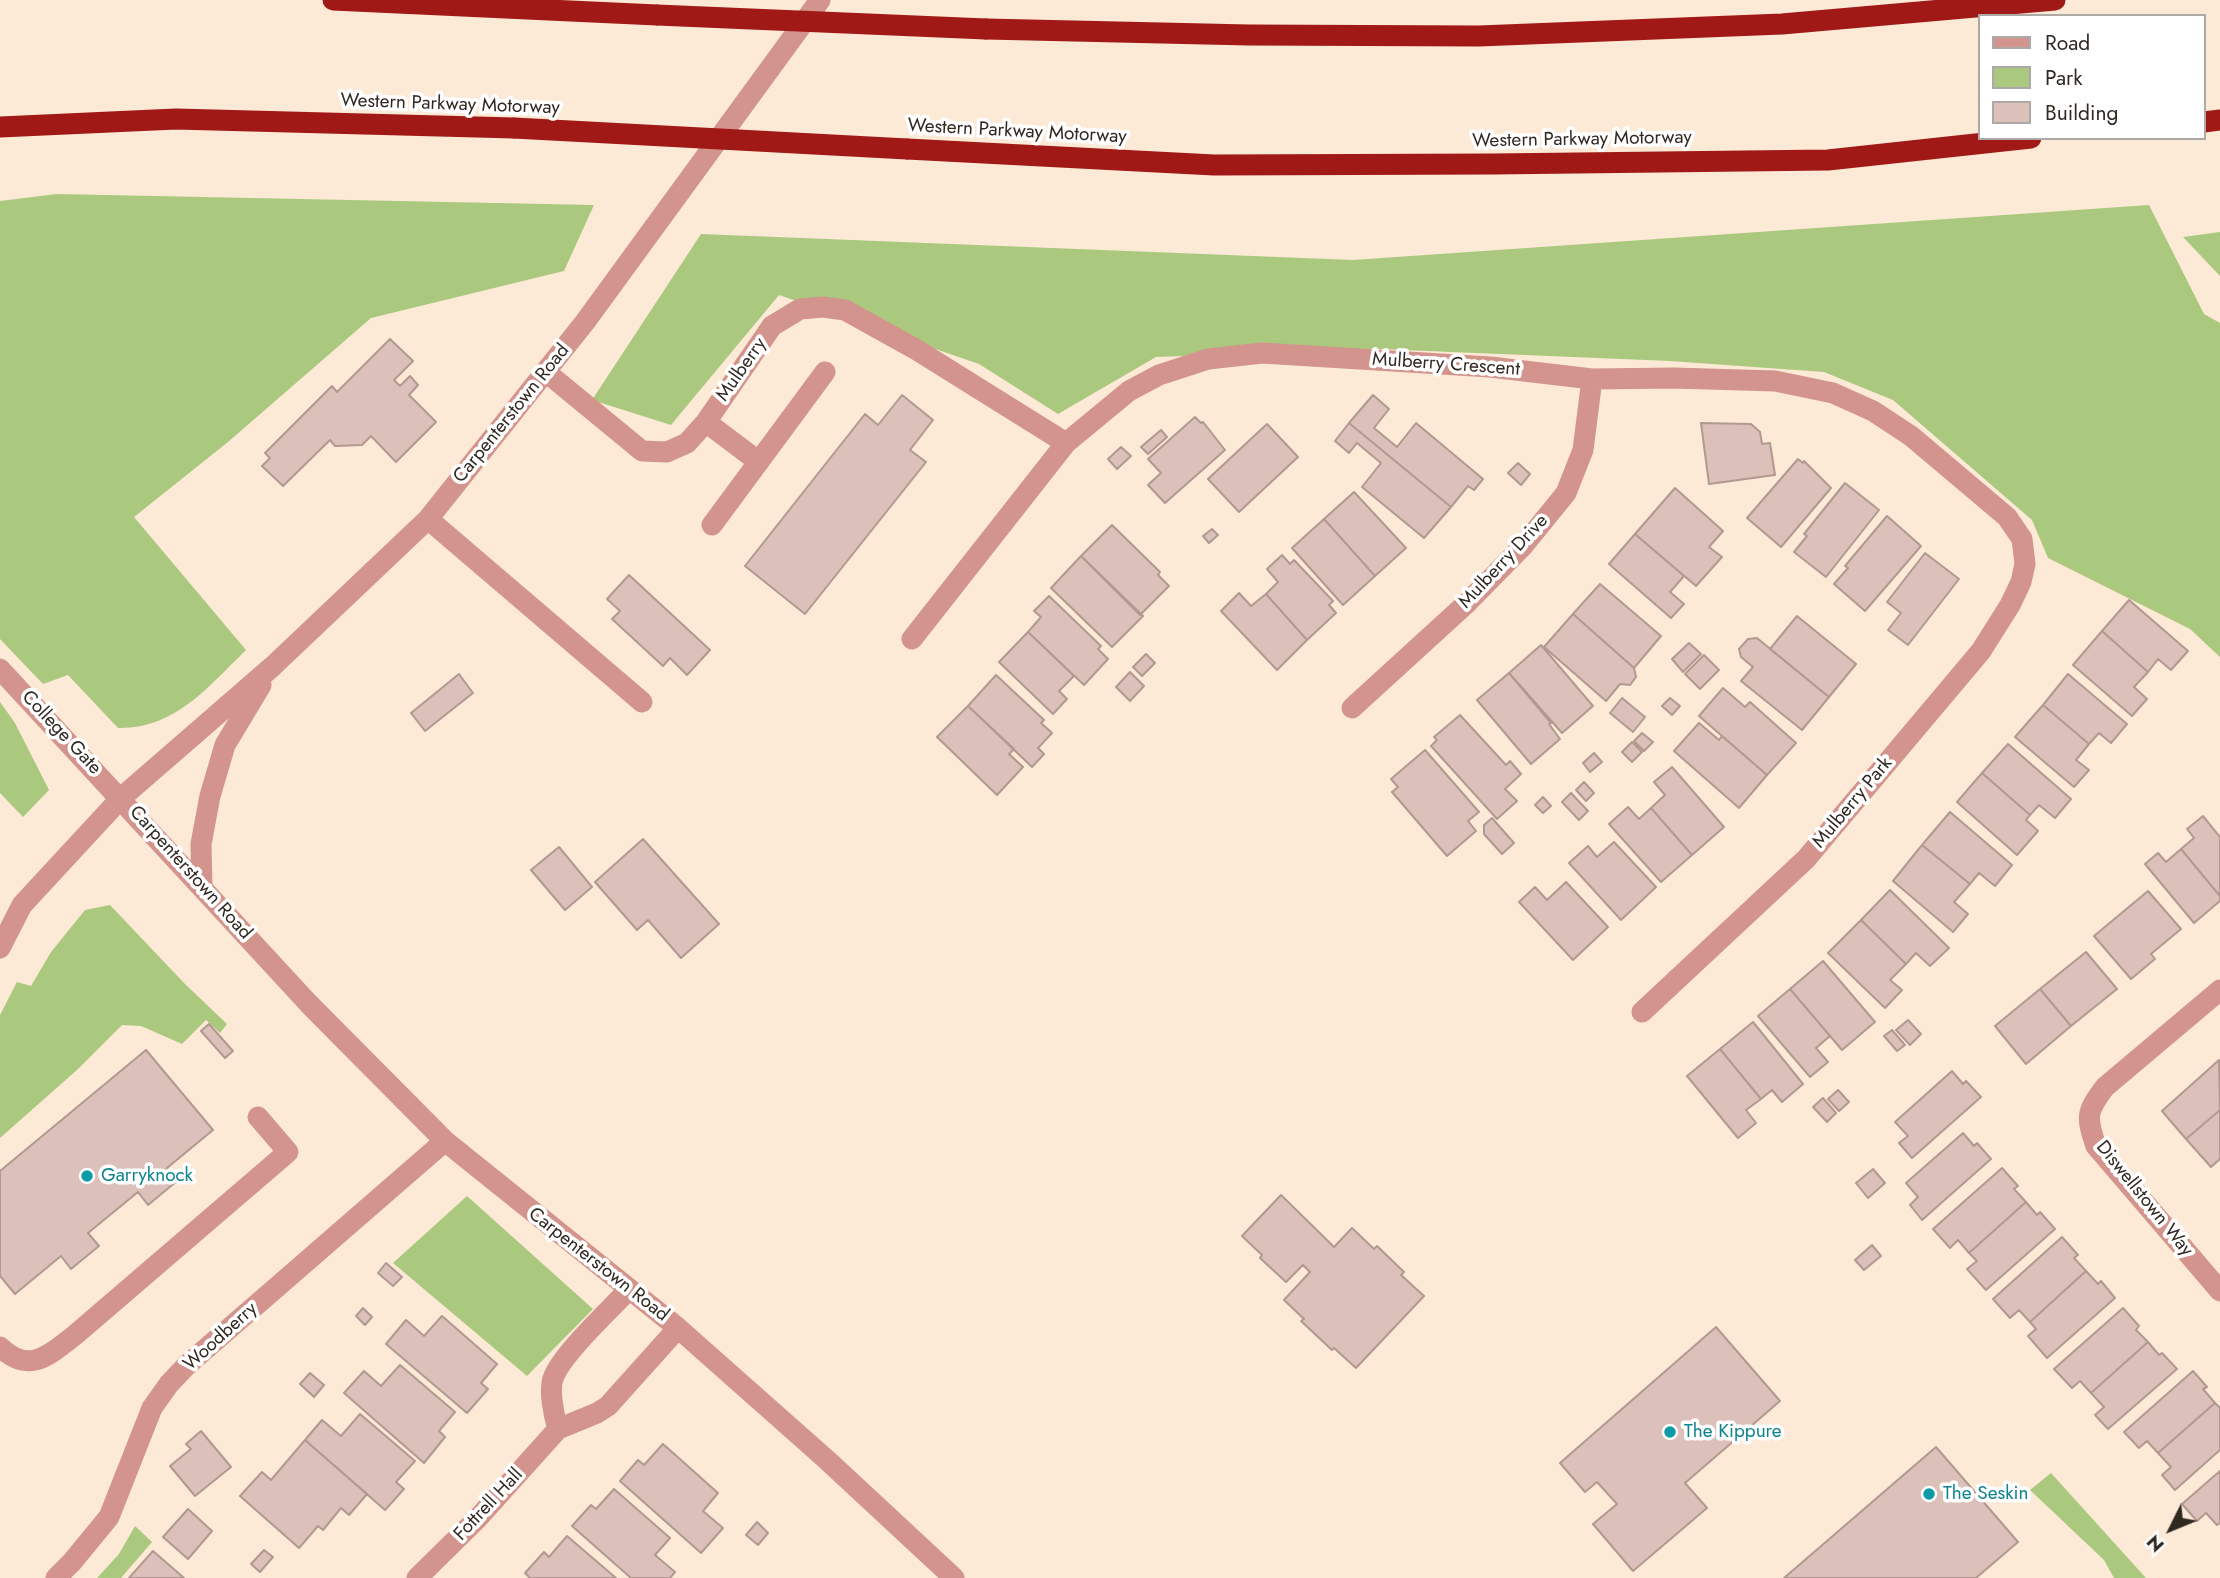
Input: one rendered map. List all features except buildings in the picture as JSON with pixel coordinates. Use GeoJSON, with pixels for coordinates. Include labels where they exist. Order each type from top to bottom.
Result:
{"type":"FeatureCollection","features":[{"type":"Feature","properties":{"kind":"highway"},"geometry":{"type":"LineString","coordinates":[[333,0],[986,29],[1250,35],[1479,36],[1782,24],[2055,0]]}},
{"type":"Feature","properties":{"kind":"highway","name":"Western Parkway Motorway"},"geometry":{"type":"LineString","coordinates":[[0,127],[176,119],[514,128],[1214,165],[1828,160],[2013,140]]}},
{"type":"Feature","properties":{"kind":"street","name":"Carpenterstown Road"},"geometry":{"type":"LineString","coordinates":[[820,0],[585,323],[428,519],[273,666],[121,798],[309,1004],[445,1141],[678,1328],[827,1460],[954,1578]]}},
{"type":"Feature","properties":{"kind":"street","name":"Mulberry"},"geometry":{"type":"LineString","coordinates":[[546,372],[642,451],[667,452],[687,443],[706,422],[772,326],[800,309],[823,307],[845,310],[917,350],[1066,443]]}},
{"type":"Feature","properties":{"kind":"street","name":"Mulberry Crescent"},"geometry":{"type":"LineString","coordinates":[[912,639],[1066,443],[1129,391],[1159,375],[1208,359],[1262,353],[1490,367],[1592,379],[1674,377],[1775,381],[1833,393],[1873,411],[1911,436],[2007,517],[2022,539],[2025,564]]}},
{"type":"Feature","properties":{"kind":"street"},"geometry":{"type":"LineString","coordinates":[[712,525],[825,372]]}},
{"type":"Feature","properties":{"kind":"street","name":"Mulberry Drive"},"geometry":{"type":"LineString","coordinates":[[1352,708],[1467,603],[1523,546],[1566,493],[1583,450],[1592,379]]}},
{"type":"Feature","properties":{"kind":"street"},"geometry":{"type":"LineString","coordinates":[[706,422],[759,462]]}},
{"type":"Feature","properties":{"kind":"street"},"geometry":{"type":"LineString","coordinates":[[428,519],[642,702]]}},
{"type":"Feature","properties":{"kind":"street","name":"Mulberry Park"},"geometry":{"type":"LineString","coordinates":[[1642,1012],[1806,859],[1981,651],[2010,605],[2021,582],[2025,564]]}},
{"type":"Feature","properties":{"kind":"street"},"geometry":{"type":"LineString","coordinates":[[202,887],[201,844],[210,796],[225,745],[273,666]]}},
{"type":"Feature","properties":{"kind":"street","name":"College Gate"},"geometry":{"type":"LineString","coordinates":[[0,669],[121,798]]}},
{"type":"Feature","properties":{"kind":"street"},"geometry":{"type":"LineString","coordinates":[[0,948],[22,905],[121,798]]}},
{"type":"Feature","properties":{"kind":"street","name":"Diswellstown Way"},"geometry":{"type":"LineString","coordinates":[[2220,990],[2105,1087],[2093,1103],[2087,1122],[2096,1146],[2220,1291]]}},
{"type":"Feature","properties":{"kind":"street"},"geometry":{"type":"LineString","coordinates":[[0,1347],[12,1358],[24,1362],[46,1357],[288,1152],[258,1117]]}},
{"type":"Feature","properties":{"kind":"street","name":"Woodberry"},"geometry":{"type":"LineString","coordinates":[[56,1578],[109,1517],[152,1408],[169,1384],[186,1366],[445,1141]]}},
{"type":"Feature","properties":{"kind":"street"},"geometry":{"type":"LineString","coordinates":[[558,1429],[552,1410],[552,1377],[629,1289]]}},
{"type":"Feature","properties":{"kind":"street","name":"Fottrell Hall"},"geometry":{"type":"LineString","coordinates":[[417,1578],[478,1518],[558,1429],[608,1406],[678,1328]]}},
{"type":"Feature","properties":{"kind":"green space"},"geometry":{"type":"Polygon","coordinates":[[[57,194],[594,205],[564,271],[371,318],[228,442],[134,517],[246,650],[204,691],[174,714],[138,726],[118,728],[68,675],[43,684],[0,639],[0,201],[57,194]]]}},
{"type":"Feature","properties":{"kind":"green space"},"geometry":{"type":"Polygon","coordinates":[[[2149,205],[2204,314],[2220,323],[2220,657],[2190,629],[2048,558],[2032,520],[1893,400],[1824,372],[1670,361],[1379,349],[1156,357],[1058,414],[979,364],[779,295],[671,425],[592,400],[701,234],[1353,260],[2149,205]]]}},
{"type":"Feature","properties":{"kind":"green space"},"geometry":{"type":"Polygon","coordinates":[[[2220,232],[2220,276],[2183,237],[2220,232]]]}},
{"type":"Feature","properties":{"kind":"green space"},"geometry":{"type":"Polygon","coordinates":[[[0,702],[15,723],[49,790],[23,817],[0,793],[0,702]]]}},
{"type":"Feature","properties":{"kind":"green space"},"geometry":{"type":"Polygon","coordinates":[[[110,905],[227,1024],[220,1033],[206,1020],[182,1044],[141,1026],[122,1025],[77,1070],[0,1138],[0,1015],[17,982],[31,986],[51,952],[85,910],[110,905]]]}},
{"type":"Feature","properties":{"kind":"green space"},"geometry":{"type":"Polygon","coordinates":[[[467,1196],[593,1309],[527,1376],[393,1263],[467,1196]]]}},
{"type":"Feature","properties":{"kind":"green space"},"geometry":{"type":"Polygon","coordinates":[[[2051,1473],[2146,1578],[2114,1578],[2104,1560],[2030,1490],[2051,1473]]]}},
{"type":"Feature","properties":{"kind":"green space"},"geometry":{"type":"Polygon","coordinates":[[[135,1526],[152,1542],[121,1578],[97,1578],[119,1554],[135,1526]]]}},
{"type":"Feature","properties":{"kind":"place","name":"Garryknock"},"geometry":{"type":"Point","coordinates":[87,1176]}},
{"type":"Feature","properties":{"kind":"place","name":"The Kippure"},"geometry":{"type":"Point","coordinates":[1670,1432]}},
{"type":"Feature","properties":{"kind":"place","name":"The Seskin"},"geometry":{"type":"Point","coordinates":[1929,1494]}}]}
